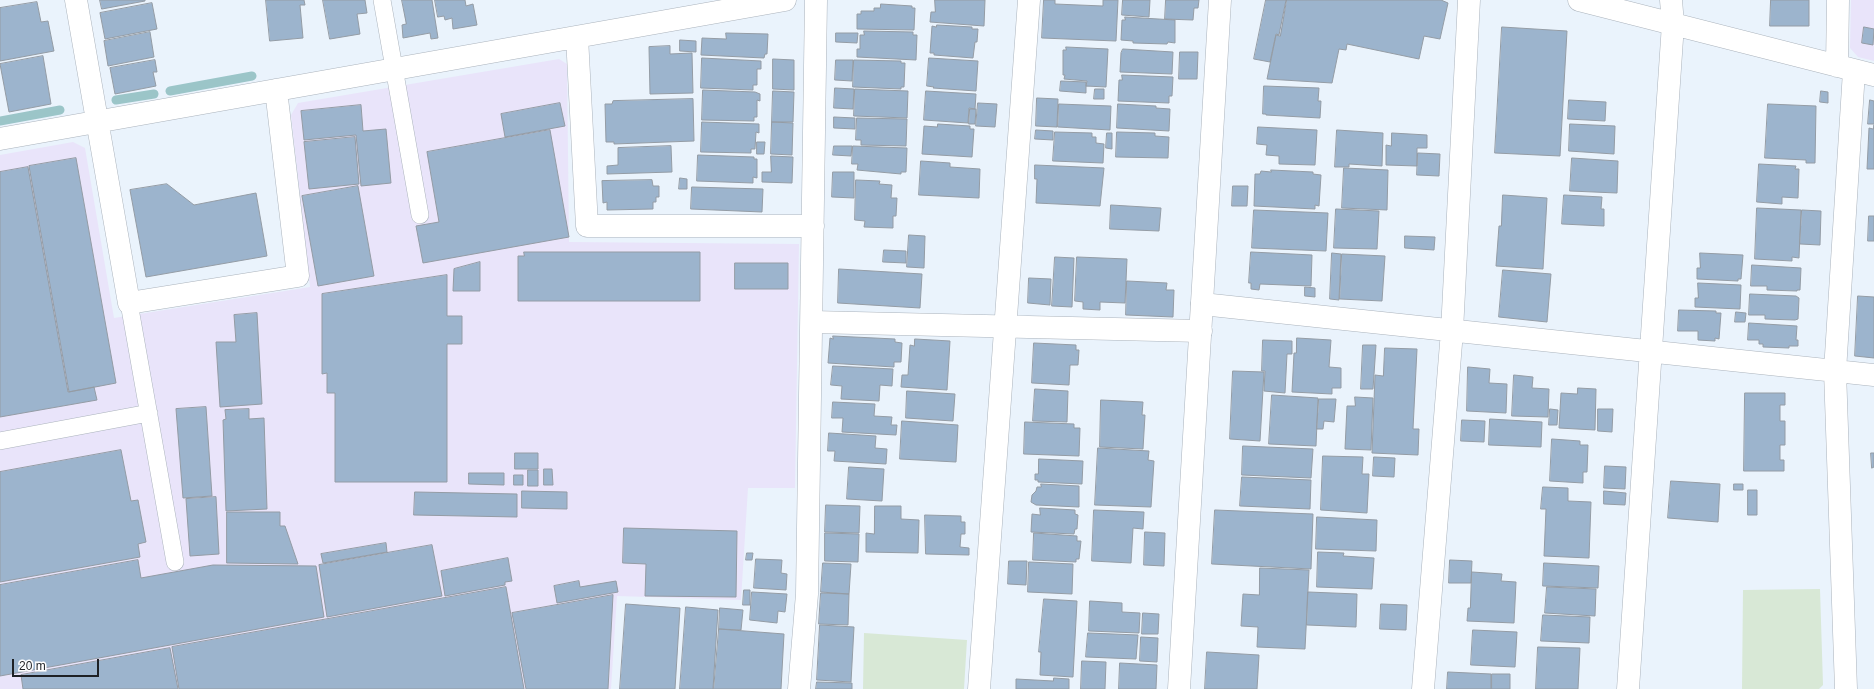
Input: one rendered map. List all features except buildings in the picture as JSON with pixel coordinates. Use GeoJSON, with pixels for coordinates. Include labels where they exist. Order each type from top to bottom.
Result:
{"type":"FeatureCollection","features":[{"type":"Feature","properties":{"kind":"street"},"geometry":{"type":"LineString","coordinates":[[76,0],[129,303],[298,276],[276,90]]}},
{"type":"Feature","properties":{"kind":"street"},"geometry":{"type":"LineString","coordinates":[[0,139],[785,0]]}},
{"type":"Feature","properties":{"kind":"street"},"geometry":{"type":"LineString","coordinates":[[799,689],[807,594],[816,0]]}},
{"type":"Feature","properties":{"kind":"street"},"geometry":{"type":"LineString","coordinates":[[979,689],[1029,0]]}},
{"type":"Feature","properties":{"kind":"street"},"geometry":{"type":"LineString","coordinates":[[1179,689],[1220,0]]}},
{"type":"Feature","properties":{"kind":"street"},"geometry":{"type":"LineString","coordinates":[[1424,689],[1452,331],[1469,0]]}},
{"type":"Feature","properties":{"kind":"street"},"geometry":{"type":"LineString","coordinates":[[1579,0],[1855,70]]}},
{"type":"Feature","properties":{"kind":"street"},"geometry":{"type":"LineString","coordinates":[[1628,689],[1673,24],[1671,0]]}},
{"type":"Feature","properties":{"kind":"street"},"geometry":{"type":"LineString","coordinates":[[1838,0],[1855,70],[1835,371],[1846,689]]}},
{"type":"Feature","properties":{"kind":"street"},"geometry":{"type":"LineString","coordinates":[[577,37],[587,226],[813,226]]}},
{"type":"Feature","properties":{"kind":"street"},"geometry":{"type":"LineString","coordinates":[[1202,304],[1874,375]]}},
{"type":"Feature","properties":{"kind":"street"},"geometry":{"type":"LineString","coordinates":[[812,322],[1201,331]]}},
{"type":"Feature","properties":{"kind":"lane"},"geometry":{"type":"LineString","coordinates":[[382,0],[420,215]]}},
{"type":"Feature","properties":{"kind":"lane"},"geometry":{"type":"LineString","coordinates":[[129,303],[175,562]]}},
{"type":"Feature","properties":{"kind":"lane"},"geometry":{"type":"LineString","coordinates":[[0,441],[149,413]]}},
{"type":"Feature","properties":{"kind":"shaded area"},"geometry":{"type":"Polygon","coordinates":[[[1851,0],[1874,0],[1874,61],[1858,57],[1850,48],[1851,0]]]}},
{"type":"Feature","properties":{"kind":"shaded area"},"geometry":{"type":"Polygon","coordinates":[[[559,59],[567,64],[569,242],[799,244],[795,488],[748,488],[741,600],[617,596],[611,689],[0,689],[0,155],[73,142],[85,148],[114,318],[310,287],[291,115],[298,103],[559,59]]]}},
{"type":"Feature","properties":{"kind":"green space"},"geometry":{"type":"Polygon","coordinates":[[[1820,589],[1823,685],[1819,689],[1742,689],[1743,590],[1820,589]]]}},
{"type":"Feature","properties":{"kind":"green space"},"geometry":{"type":"Polygon","coordinates":[[[864,633],[967,640],[964,689],[863,689],[864,633]]]}},
{"type":"Feature","properties":{"kind":"waterway"},"geometry":{"type":"LineString","coordinates":[[170,91],[252,76]]}},
{"type":"Feature","properties":{"kind":"waterway"},"geometry":{"type":"LineString","coordinates":[[116,100],[154,94]]}},
{"type":"Feature","properties":{"kind":"waterway"},"geometry":{"type":"LineString","coordinates":[[0,121],[60,110]]}}]}
